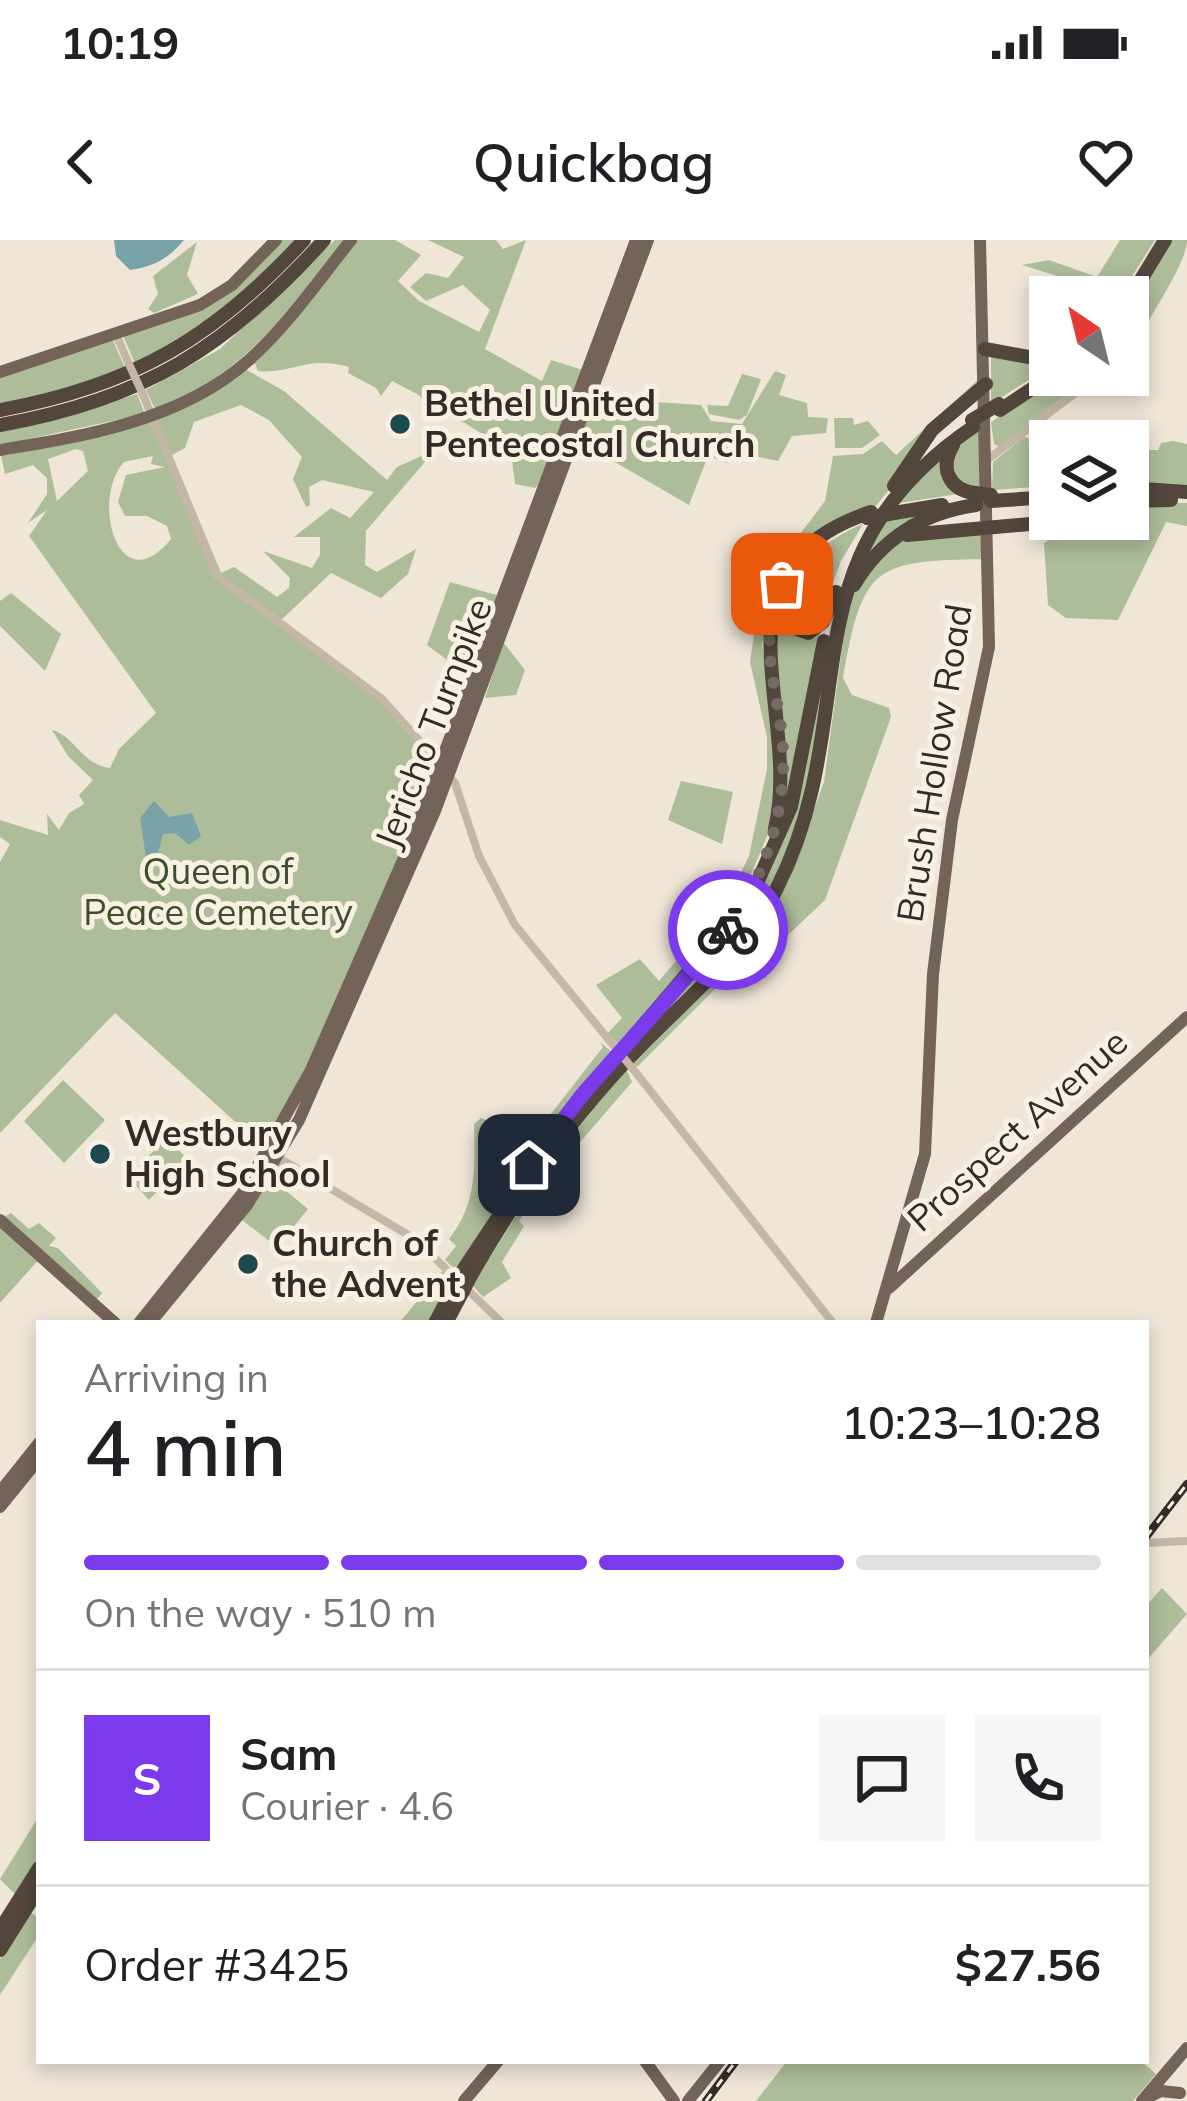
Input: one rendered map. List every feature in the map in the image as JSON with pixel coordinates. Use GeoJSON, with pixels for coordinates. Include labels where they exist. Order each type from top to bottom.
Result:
{"type":"FeatureCollection","features":[{"type":"Feature","properties":{"kind":"highway"},"geometry":{"type":"LineString","coordinates":[[0,410],[97,387],[169,356],[247,299],[304,240]]}},
{"type":"Feature","properties":{"kind":"highway"},"geometry":{"type":"LineString","coordinates":[[0,425],[116,397],[187,363],[256,310],[324,240]]}},
{"type":"Feature","properties":{"kind":"highway"},"geometry":{"type":"LineString","coordinates":[[1139,276],[1162,240]]}},
{"type":"Feature","properties":{"kind":"highway"},"geometry":{"type":"LineString","coordinates":[[985,349],[1029,363]]}},
{"type":"Feature","properties":{"kind":"highway"},"geometry":{"type":"LineString","coordinates":[[869,515],[836,533],[802,563],[780,603],[782,622],[796,633],[814,631],[860,538],[932,430],[986,384]]}},
{"type":"Feature","properties":{"kind":"highway"},"geometry":{"type":"LineString","coordinates":[[892,490],[934,447],[1029,387]]}},
{"type":"Feature","properties":{"kind":"highway"},"geometry":{"type":"LineString","coordinates":[[1000,407],[1029,392]]}},
{"type":"Feature","properties":{"kind":"highway"},"geometry":{"type":"LineString","coordinates":[[972,424],[950,449],[946,463],[952,483],[986,498]]}},
{"type":"Feature","properties":{"kind":"highway"},"geometry":{"type":"LineString","coordinates":[[775,894],[815,791],[834,632],[859,554],[902,488],[972,424]]}},
{"type":"Feature","properties":{"kind":"highway"},"geometry":{"type":"LineString","coordinates":[[732,925],[767,854],[781,802],[782,737],[767,657],[772,610],[786,577],[809,548],[837,526],[869,515],[1029,495]]}},
{"type":"Feature","properties":{"kind":"highway"},"geometry":{"type":"LineString","coordinates":[[1149,496],[1187,497]]}},
{"type":"Feature","properties":{"kind":"highway"},"geometry":{"type":"LineString","coordinates":[[437,1320],[581,1113],[732,953],[775,894],[799,851],[819,790],[841,616],[855,583],[878,552],[916,523],[986,498]]}},
{"type":"Feature","properties":{"kind":"highway"},"geometry":{"type":"LineString","coordinates":[[878,552],[924,530],[1029,524]]}},
{"type":"Feature","properties":{"kind":"highway"},"geometry":{"type":"LineString","coordinates":[[447,1320],[462,1283],[564,1118],[732,925],[764,876],[791,808],[836,592]]}},
{"type":"Feature","properties":{"kind":"highway"},"geometry":{"type":"LineString","coordinates":[[0,1930],[36,1873]]}},
{"type":"Feature","properties":{"kind":"highway"},"geometry":{"type":"LineString","coordinates":[[0,1950],[36,1893]]}},
{"type":"Feature","properties":{"kind":"main road"},"geometry":{"type":"LineString","coordinates":[[0,373],[206,303],[277,240]]}},
{"type":"Feature","properties":{"kind":"main road"},"geometry":{"type":"LineString","coordinates":[[0,450],[153,416],[217,385],[252,357],[351,240]]}},
{"type":"Feature","properties":{"kind":"main road","name":"Jericho Turnpike"},"geometry":{"type":"LineString","coordinates":[[152,1320],[276,1156],[439,802],[446,746],[636,240]]}},
{"type":"Feature","properties":{"kind":"main road","name":"Jericho Turnpike"},"geometry":{"type":"LineString","coordinates":[[142,1320],[209,1244],[292,1111],[444,772],[648,240]]}},
{"type":"Feature","properties":{"kind":"main road","name":"Brush Hollow Road"},"geometry":{"type":"LineString","coordinates":[[877,1320],[926,1154],[927,1024],[952,820],[989,647],[980,240]]}},
{"type":"Feature","properties":{"kind":"main road"},"geometry":{"type":"LineString","coordinates":[[987,455],[1003,449]]}},
{"type":"Feature","properties":{"kind":"main road","name":"Prospect Avenue"},"geometry":{"type":"LineString","coordinates":[[888,1289],[1187,1017]]}},
{"type":"Feature","properties":{"kind":"main road"},"geometry":{"type":"LineString","coordinates":[[0,1220],[113,1320]]}},
{"type":"Feature","properties":{"kind":"main road"},"geometry":{"type":"LineString","coordinates":[[0,1492],[36,1448]]}},
{"type":"Feature","properties":{"kind":"main road"},"geometry":{"type":"LineString","coordinates":[[0,1507],[36,1463]]}},
{"type":"Feature","properties":{"kind":"main road"},"geometry":{"type":"LineString","coordinates":[[1142,2100],[1187,2048]]}},
{"type":"Feature","properties":{"kind":"main road"},"geometry":{"type":"LineString","coordinates":[[464,2101],[495,2064]]}},
{"type":"Feature","properties":{"kind":"main road"},"geometry":{"type":"LineString","coordinates":[[648,2064],[682,2101],[717,2064]]}},
{"type":"Feature","properties":{"kind":"main road"},"geometry":{"type":"LineString","coordinates":[[1163,2075],[1184,2096]]}},
{"type":"Feature","properties":{"kind":"main road"},"geometry":{"type":"LineString","coordinates":[[1142,2100],[1161,2091],[1184,2096]]}},
{"type":"Feature","properties":{"kind":"street"},"geometry":{"type":"LineString","coordinates":[[115,331],[223,584],[382,699],[429,752],[462,804],[479,856],[515,926],[831,1320]]}},
{"type":"Feature","properties":{"kind":"street"},"geometry":{"type":"LineString","coordinates":[[1003,449],[1061,396]]}},
{"type":"Feature","properties":{"kind":"street"},"geometry":{"type":"LineString","coordinates":[[429,752],[446,746]]}},
{"type":"Feature","properties":{"kind":"street"},"geometry":{"type":"LineString","coordinates":[[439,802],[462,804]]}},
{"type":"Feature","properties":{"kind":"street"},"geometry":{"type":"LineString","coordinates":[[276,1156],[416,1239],[499,1320]]}},
{"type":"Feature","properties":{"kind":"street"},"geometry":{"type":"LineString","coordinates":[[1149,1543],[1187,1541]]}},
{"type":"Feature","properties":{"kind":"green space"},"geometry":{"type":"Polygon","coordinates":[[[281,240],[297,240],[226,309],[136,366],[122,333],[201,308],[281,240]]]}},
{"type":"Feature","properties":{"kind":"green space"},"geometry":{"type":"Polygon","coordinates":[[[335,240],[347,240],[262,339],[213,380],[155,409],[146,390],[220,349],[335,240]]]}},
{"type":"Feature","properties":{"kind":"green space"},"geometry":{"type":"Polygon","coordinates":[[[351,240],[395,240],[421,255],[398,281],[419,301],[479,332],[490,310],[463,285],[426,301],[410,287],[426,273],[448,278],[464,257],[428,240],[496,240],[503,249],[526,240],[485,349],[542,381],[551,360],[586,371],[546,477],[535,488],[515,484],[511,453],[465,423],[430,410],[419,395],[392,381],[381,396],[376,388],[348,373],[349,367],[335,364],[258,371],[252,357],[351,240]]]}},
{"type":"Feature","properties":{"kind":"green space"},"geometry":{"type":"Polygon","coordinates":[[[1120,240],[1155,240],[1132,276],[1098,276],[1120,240]]]}},
{"type":"Feature","properties":{"kind":"green space"},"geometry":{"type":"Polygon","coordinates":[[[1171,240],[1187,240],[1172,281],[1149,321],[1148,276],[1171,240]]]}},
{"type":"Feature","properties":{"kind":"green space"},"geometry":{"type":"Polygon","coordinates":[[[197,242],[187,275],[198,294],[154,313],[148,309],[158,294],[153,276],[197,242]]]}},
{"type":"Feature","properties":{"kind":"green space"},"geometry":{"type":"Polygon","coordinates":[[[1049,260],[1094,276],[1058,276],[1022,265],[1049,260]]]}},
{"type":"Feature","properties":{"kind":"green space"},"geometry":{"type":"Polygon","coordinates":[[[111,336],[126,370],[45,396],[0,403],[0,375],[111,336]]]}},
{"type":"Feature","properties":{"kind":"green space"},"geometry":{"type":"Polygon","coordinates":[[[991,351],[1029,360],[1029,380],[991,404],[991,351]]]}},
{"type":"Feature","properties":{"kind":"green space","name":"Queen of Peace Cemetery"},"geometry":{"type":"Polygon","coordinates":[[[241,367],[284,391],[387,480],[397,467],[435,450],[366,531],[365,565],[377,572],[416,549],[408,574],[381,598],[331,573],[278,623],[382,699],[430,753],[445,747],[311,1070],[262,1146],[115,1013],[0,1133],[0,862],[10,844],[0,837],[0,820],[48,835],[47,814],[59,830],[69,813],[84,804],[79,795],[93,780],[68,756],[52,730],[92,762],[110,768],[119,749],[156,713],[29,536],[47,510],[28,523],[47,494],[47,478],[33,465],[5,474],[0,451],[160,414],[241,367]],[[241,405],[194,422],[185,448],[172,455],[221,573],[234,567],[277,597],[289,588],[290,578],[263,551],[312,568],[320,555],[320,537],[294,537],[331,508],[350,518],[374,492],[322,480],[309,487],[310,505],[306,507],[293,479],[302,457],[269,420],[241,405]],[[83,451],[48,459],[57,501],[88,471],[83,451]],[[153,456],[124,462],[114,479],[110,520],[124,553],[137,560],[152,556],[171,539],[167,526],[147,516],[125,516],[118,502],[126,475],[165,467],[151,464],[153,456]]]}},
{"type":"Feature","properties":{"kind":"green space"},"geometry":{"type":"Polygon","coordinates":[[[775,371],[786,375],[779,395],[807,403],[808,417],[828,418],[826,433],[792,436],[778,461],[733,451],[727,463],[708,456],[689,505],[608,458],[575,448],[593,398],[701,405],[711,421],[742,424],[775,371]]]}},
{"type":"Feature","properties":{"kind":"green space"},"geometry":{"type":"Polygon","coordinates":[[[742,374],[761,379],[747,415],[739,420],[709,414],[707,405],[728,406],[742,374]]]}},
{"type":"Feature","properties":{"kind":"green space"},"geometry":{"type":"Polygon","coordinates":[[[981,377],[875,507],[816,534],[771,600],[762,645],[779,743],[771,827],[741,898],[619,1045],[608,1033],[622,1018],[596,985],[640,959],[659,981],[727,901],[749,856],[767,769],[767,737],[750,662],[761,586],[825,501],[833,456],[863,454],[882,441],[896,455],[981,377]]]}},
{"type":"Feature","properties":{"kind":"green space"},"geometry":{"type":"Polygon","coordinates":[[[137,394],[145,414],[0,445],[0,430],[61,418],[137,394]]]}},
{"type":"Feature","properties":{"kind":"green space"},"geometry":{"type":"Polygon","coordinates":[[[1029,396],[1064,396],[1000,447],[994,444],[991,422],[1029,396]]]}},
{"type":"Feature","properties":{"kind":"green space"},"geometry":{"type":"Polygon","coordinates":[[[834,418],[853,418],[854,425],[868,421],[880,435],[862,448],[835,448],[834,418]]]}},
{"type":"Feature","properties":{"kind":"green space"},"geometry":{"type":"Polygon","coordinates":[[[982,428],[983,490],[957,485],[948,457],[954,447],[982,428]]]}},
{"type":"Feature","properties":{"kind":"green space"},"geometry":{"type":"Polygon","coordinates":[[[1024,437],[1029,438],[1029,487],[992,490],[993,462],[1024,437]]]}},
{"type":"Feature","properties":{"kind":"green space"},"geometry":{"type":"Polygon","coordinates":[[[1161,443],[1187,444],[1187,489],[1149,487],[1149,450],[1158,450],[1161,443]]]}},
{"type":"Feature","properties":{"kind":"green space"},"geometry":{"type":"Polygon","coordinates":[[[949,446],[944,475],[958,494],[894,504],[949,446]]]}},
{"type":"Feature","properties":{"kind":"green space"},"geometry":{"type":"Polygon","coordinates":[[[1149,503],[1187,503],[1187,526],[1166,522],[1118,620],[1066,618],[1048,605],[1044,543],[1149,540],[1149,503]]]}},
{"type":"Feature","properties":{"kind":"green space"},"geometry":{"type":"Polygon","coordinates":[[[932,512],[893,533],[857,570],[875,534],[888,513],[885,518],[932,512]]]}},
{"type":"Feature","properties":{"kind":"green space"},"geometry":{"type":"Polygon","coordinates":[[[863,524],[841,561],[817,625],[794,629],[782,605],[796,578],[824,546],[863,524]]]}},
{"type":"Feature","properties":{"kind":"green space"},"geometry":{"type":"Polygon","coordinates":[[[981,532],[984,559],[896,568],[879,577],[858,612],[843,678],[852,695],[889,708],[891,717],[825,900],[754,967],[738,966],[637,1067],[632,1062],[768,915],[788,880],[824,782],[848,604],[863,576],[900,540],[981,532]]]}},
{"type":"Feature","properties":{"kind":"green space"},"geometry":{"type":"Polygon","coordinates":[[[851,564],[834,624],[811,777],[795,841],[781,873],[743,930],[648,1030],[741,920],[805,762],[831,622],[851,564]]]}},
{"type":"Feature","properties":{"kind":"green space"},"geometry":{"type":"Polygon","coordinates":[[[450,582],[500,596],[473,672],[458,668],[427,645],[450,582]]]}},
{"type":"Feature","properties":{"kind":"green space"},"geometry":{"type":"Polygon","coordinates":[[[11,593],[61,634],[45,671],[0,626],[0,601],[11,593]]]}},
{"type":"Feature","properties":{"kind":"green space"},"geometry":{"type":"Polygon","coordinates":[[[778,615],[821,630],[780,824],[787,767],[784,723],[773,682],[778,615]]]}},
{"type":"Feature","properties":{"kind":"green space"},"geometry":{"type":"Polygon","coordinates":[[[503,642],[525,670],[516,695],[485,698],[503,642]]]}},
{"type":"Feature","properties":{"kind":"green space"},"geometry":{"type":"Polygon","coordinates":[[[681,781],[733,792],[722,844],[668,820],[681,781]]]}},
{"type":"Feature","properties":{"kind":"green space"},"geometry":{"type":"Polygon","coordinates":[[[600,1042],[612,1052],[532,1151],[456,1270],[445,1260],[456,1246],[449,1239],[469,1198],[474,1124],[481,1118],[529,1142],[603,1047],[600,1042]]]}},
{"type":"Feature","properties":{"kind":"green space"},"geometry":{"type":"Polygon","coordinates":[[[626,1069],[632,1082],[543,1185],[519,1221],[524,1226],[502,1262],[511,1278],[483,1297],[473,1286],[508,1229],[564,1147],[626,1069]]]}},
{"type":"Feature","properties":{"kind":"green space"},"geometry":{"type":"Polygon","coordinates":[[[63,1080],[105,1120],[64,1163],[24,1121],[63,1080]]]}},
{"type":"Feature","properties":{"kind":"green space"},"geometry":{"type":"Polygon","coordinates":[[[166,1138],[188,1159],[149,1200],[128,1177],[166,1138]]]}},
{"type":"Feature","properties":{"kind":"green space"},"geometry":{"type":"Polygon","coordinates":[[[278,1158],[299,1170],[285,1190],[308,1209],[277,1247],[238,1217],[278,1158]]]}},
{"type":"Feature","properties":{"kind":"green space"},"geometry":{"type":"Polygon","coordinates":[[[11,1213],[29,1229],[39,1223],[56,1238],[49,1246],[58,1248],[102,1293],[93,1304],[41,1257],[0,1303],[0,1220],[11,1213]]]}},
{"type":"Feature","properties":{"kind":"green space"},"geometry":{"type":"Polygon","coordinates":[[[442,1271],[451,1280],[429,1320],[401,1320],[442,1271]]]}},
{"type":"Feature","properties":{"kind":"green space"},"geometry":{"type":"Polygon","coordinates":[[[1162,1588],[1187,1614],[1149,1658],[1149,1603],[1162,1588]]]}},
{"type":"Feature","properties":{"kind":"green space"},"geometry":{"type":"Polygon","coordinates":[[[36,1821],[36,1862],[15,1894],[0,1879],[36,1821]]]}},
{"type":"Feature","properties":{"kind":"green space"},"geometry":{"type":"Polygon","coordinates":[[[30,1912],[36,1916],[36,1940],[0,1995],[0,1959],[30,1912]]]}},
{"type":"Feature","properties":{"kind":"green space"},"geometry":{"type":"Polygon","coordinates":[[[785,2064],[1144,2064],[1156,2074],[1133,2101],[756,2101],[785,2064]]]}},
{"type":"Feature","properties":{"kind":"water"},"geometry":{"type":"Polygon","coordinates":[[[114,240],[184,240],[162,260],[130,270],[116,256],[114,240]]]}},
{"type":"Feature","properties":{"kind":"water"},"geometry":{"type":"Polygon","coordinates":[[[154,801],[169,817],[192,813],[201,836],[189,845],[175,833],[163,834],[158,853],[147,863],[140,818],[154,801]]]}},
{"type":"Feature","properties":{"kind":"railway"},"geometry":{"type":"LineString","coordinates":[[1149,1533],[1187,1484]]}},
{"type":"Feature","properties":{"kind":"railway"},"geometry":{"type":"LineString","coordinates":[[706,2101],[734,2064]]}},
{"type":"Feature","properties":{"kind":"way so far"},"geometry":{"type":"LineString","coordinates":[[728,930],[762,867],[781,802],[782,737],[766,648],[782,584]]}},
{"type":"Feature","properties":{"kind":"place","name":"Bethel United Pentecostal Church"},"geometry":{"type":"Point","coordinates":[400,424]}},
{"type":"Feature","properties":{"kind":"place","name":"Westbury High School"},"geometry":{"type":"Point","coordinates":[100,1154]}},
{"type":"Feature","properties":{"kind":"place","name":"Church of the Advent"},"geometry":{"type":"Point","coordinates":[248,1264]}},
{"type":"Feature","properties":{"kind":"route"},"geometry":{"type":"LineString","coordinates":[[529,1165],[582,1095],[728,930]]}}]}
